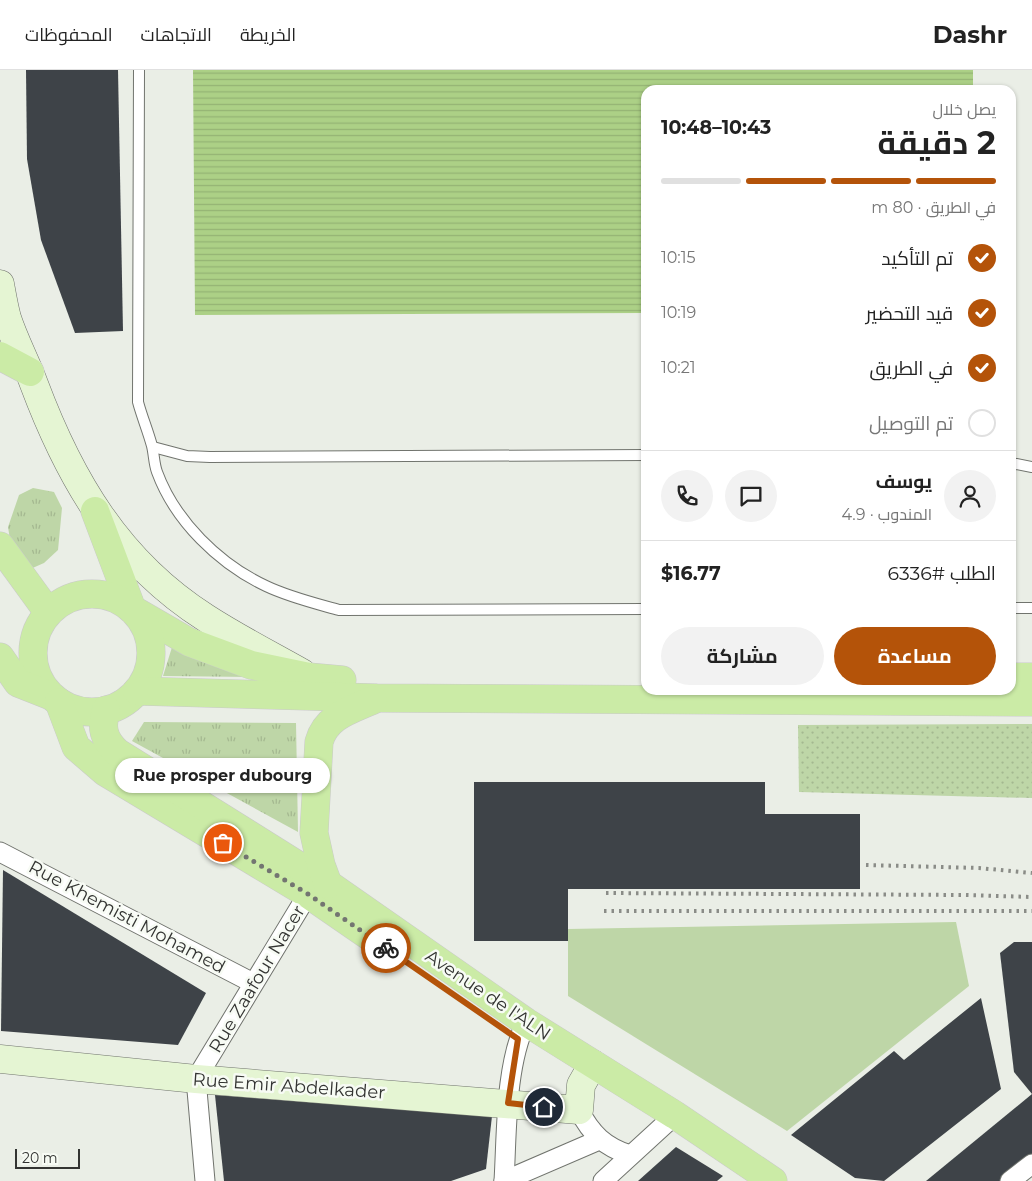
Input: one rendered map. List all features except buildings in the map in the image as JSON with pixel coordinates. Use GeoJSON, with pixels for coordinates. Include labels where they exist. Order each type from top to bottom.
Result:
{"type":"FeatureCollection","features":[{"type":"Feature","properties":{"kind":"main road"},"geometry":{"type":"LineString","coordinates":[[0,356],[30,372]]}},
{"type":"Feature","properties":{"kind":"main road"},"geometry":{"type":"LineString","coordinates":[[18,683],[74,709],[90,712],[106,710],[128,699],[137,691],[146,675],[151,658],[150,640],[143,623],[132,608],[95,511]]}},
{"type":"Feature","properties":{"kind":"main road"},"geometry":{"type":"LineString","coordinates":[[0,546],[48,612]]}},
{"type":"Feature","properties":{"kind":"main road"},"geometry":{"type":"LineString","coordinates":[[55,699],[40,682],[33,664],[32,645],[38,627],[48,612],[63,600],[80,594],[98,593],[116,598],[189,642],[251,665],[309,677],[430,685],[641,682]]}},
{"type":"Feature","properties":{"kind":"main road"},"geometry":{"type":"LineString","coordinates":[[0,657],[18,683],[76,747]]}},
{"type":"Feature","properties":{"kind":"main road"},"geometry":{"type":"LineString","coordinates":[[1016,677],[1032,677]]}},
{"type":"Feature","properties":{"kind":"main road"},"geometry":{"type":"LineString","coordinates":[[137,691],[378,698],[1032,702]]}},
{"type":"Feature","properties":{"kind":"main road"},"geometry":{"type":"LineString","coordinates":[[318,889],[321,865],[314,833],[321,734],[331,721],[378,698]]}},
{"type":"Feature","properties":{"kind":"main road","name":"Avenue de l'ALN"},"geometry":{"type":"LineString","coordinates":[[55,699],[76,747],[105,772],[318,889]]}},
{"type":"Feature","properties":{"kind":"main road","name":"Avenue de l'ALN"},"geometry":{"type":"LineString","coordinates":[[106,710],[102,722],[103,731],[111,746],[117,752],[522,1031],[593,1064],[675,1116],[762,1178]]}},
{"type":"Feature","properties":{"kind":"street"},"geometry":{"type":"LineString","coordinates":[[0,284],[7,318],[60,447],[95,511],[146,571],[182,601],[206,618],[309,677]]}},
{"type":"Feature","properties":{"kind":"street","name":"Rue Khemisti Mohamed"},"geometry":{"type":"LineString","coordinates":[[0,852],[253,983]]}},
{"type":"Feature","properties":{"kind":"street","name":"Rue Zaafour Nacer"},"geometry":{"type":"LineString","coordinates":[[196,1079],[253,983],[318,889]]}},
{"type":"Feature","properties":{"kind":"street"},"geometry":{"type":"LineString","coordinates":[[522,1031],[508,1103],[504,1181],[599,1140]]}},
{"type":"Feature","properties":{"kind":"street","name":"Rue Emir Abdelkader"},"geometry":{"type":"LineString","coordinates":[[0,1059],[196,1079],[579,1110]]}},
{"type":"Feature","properties":{"kind":"street"},"geometry":{"type":"LineString","coordinates":[[593,1064],[581,1085],[579,1110],[586,1125],[599,1140],[611,1149],[630,1156]]}},
{"type":"Feature","properties":{"kind":"street"},"geometry":{"type":"LineString","coordinates":[[196,1079],[205,1181]]}},
{"type":"Feature","properties":{"kind":"street"},"geometry":{"type":"LineString","coordinates":[[603,1181],[675,1116]]}},
{"type":"Feature","properties":{"kind":"street"},"geometry":{"type":"LineString","coordinates":[[1010,1181],[1032,1164]]}},
{"type":"Feature","properties":{"kind":"lane"},"geometry":{"type":"LineString","coordinates":[[139,70],[138,402],[160,479],[175,507],[199,538],[224,560],[265,585],[302,600],[338,610],[641,609]]}},
{"type":"Feature","properties":{"kind":"lane"},"geometry":{"type":"LineString","coordinates":[[152,447],[188,456],[210,457],[641,455]]}},
{"type":"Feature","properties":{"kind":"lane"},"geometry":{"type":"LineString","coordinates":[[1016,464],[1032,467]]}},
{"type":"Feature","properties":{"kind":"lane"},"geometry":{"type":"LineString","coordinates":[[1016,608],[1032,608]]}},
{"type":"Feature","properties":{"kind":"green space"},"geometry":{"type":"Polygon","coordinates":[[[33,488],[54,492],[62,508],[58,550],[44,563],[28,570],[13,559],[8,527],[19,495],[33,488]]]}},
{"type":"Feature","properties":{"kind":"green space"},"geometry":{"type":"Polygon","coordinates":[[[173,644],[252,677],[163,676],[173,644]]]}},
{"type":"Feature","properties":{"kind":"green space"},"geometry":{"type":"Polygon","coordinates":[[[144,722],[296,723],[298,832],[132,741],[144,722]]]}},
{"type":"Feature","properties":{"kind":"green space"},"geometry":{"type":"Polygon","coordinates":[[[1032,724],[1032,798],[799,792],[798,725],[1032,724]]]}},
{"type":"Feature","properties":{"kind":"green space"},"geometry":{"type":"Polygon","coordinates":[[[956,922],[969,986],[787,1131],[568,996],[568,929],[956,922]]]}},
{"type":"Feature","properties":{"kind":"shaded area"},"geometry":{"type":"Polygon","coordinates":[[[193,70],[973,70],[973,85],[641,85],[641,313],[195,315],[193,70]]]}},
{"type":"Feature","properties":{"kind":"railway"},"geometry":{"type":"LineString","coordinates":[[866,865],[979,868],[1032,873]]}},
{"type":"Feature","properties":{"kind":"railway"},"geometry":{"type":"LineString","coordinates":[[606,893],[1032,897]]}},
{"type":"Feature","properties":{"kind":"railway"},"geometry":{"type":"LineString","coordinates":[[604,911],[1032,911]]}},
{"type":"Feature","properties":{"kind":"way so far"},"geometry":{"type":"LineString","coordinates":[[223,843],[308,894],[386,948]]}},
{"type":"Feature","properties":{"kind":"place","name":"Rue prosper dubourg"},"geometry":{"type":"Point","coordinates":[223,843]}},
{"type":"Feature","properties":{"kind":"route"},"geometry":{"type":"LineString","coordinates":[[386,948],[518,1039],[508,1103],[544,1107]]}}]}
